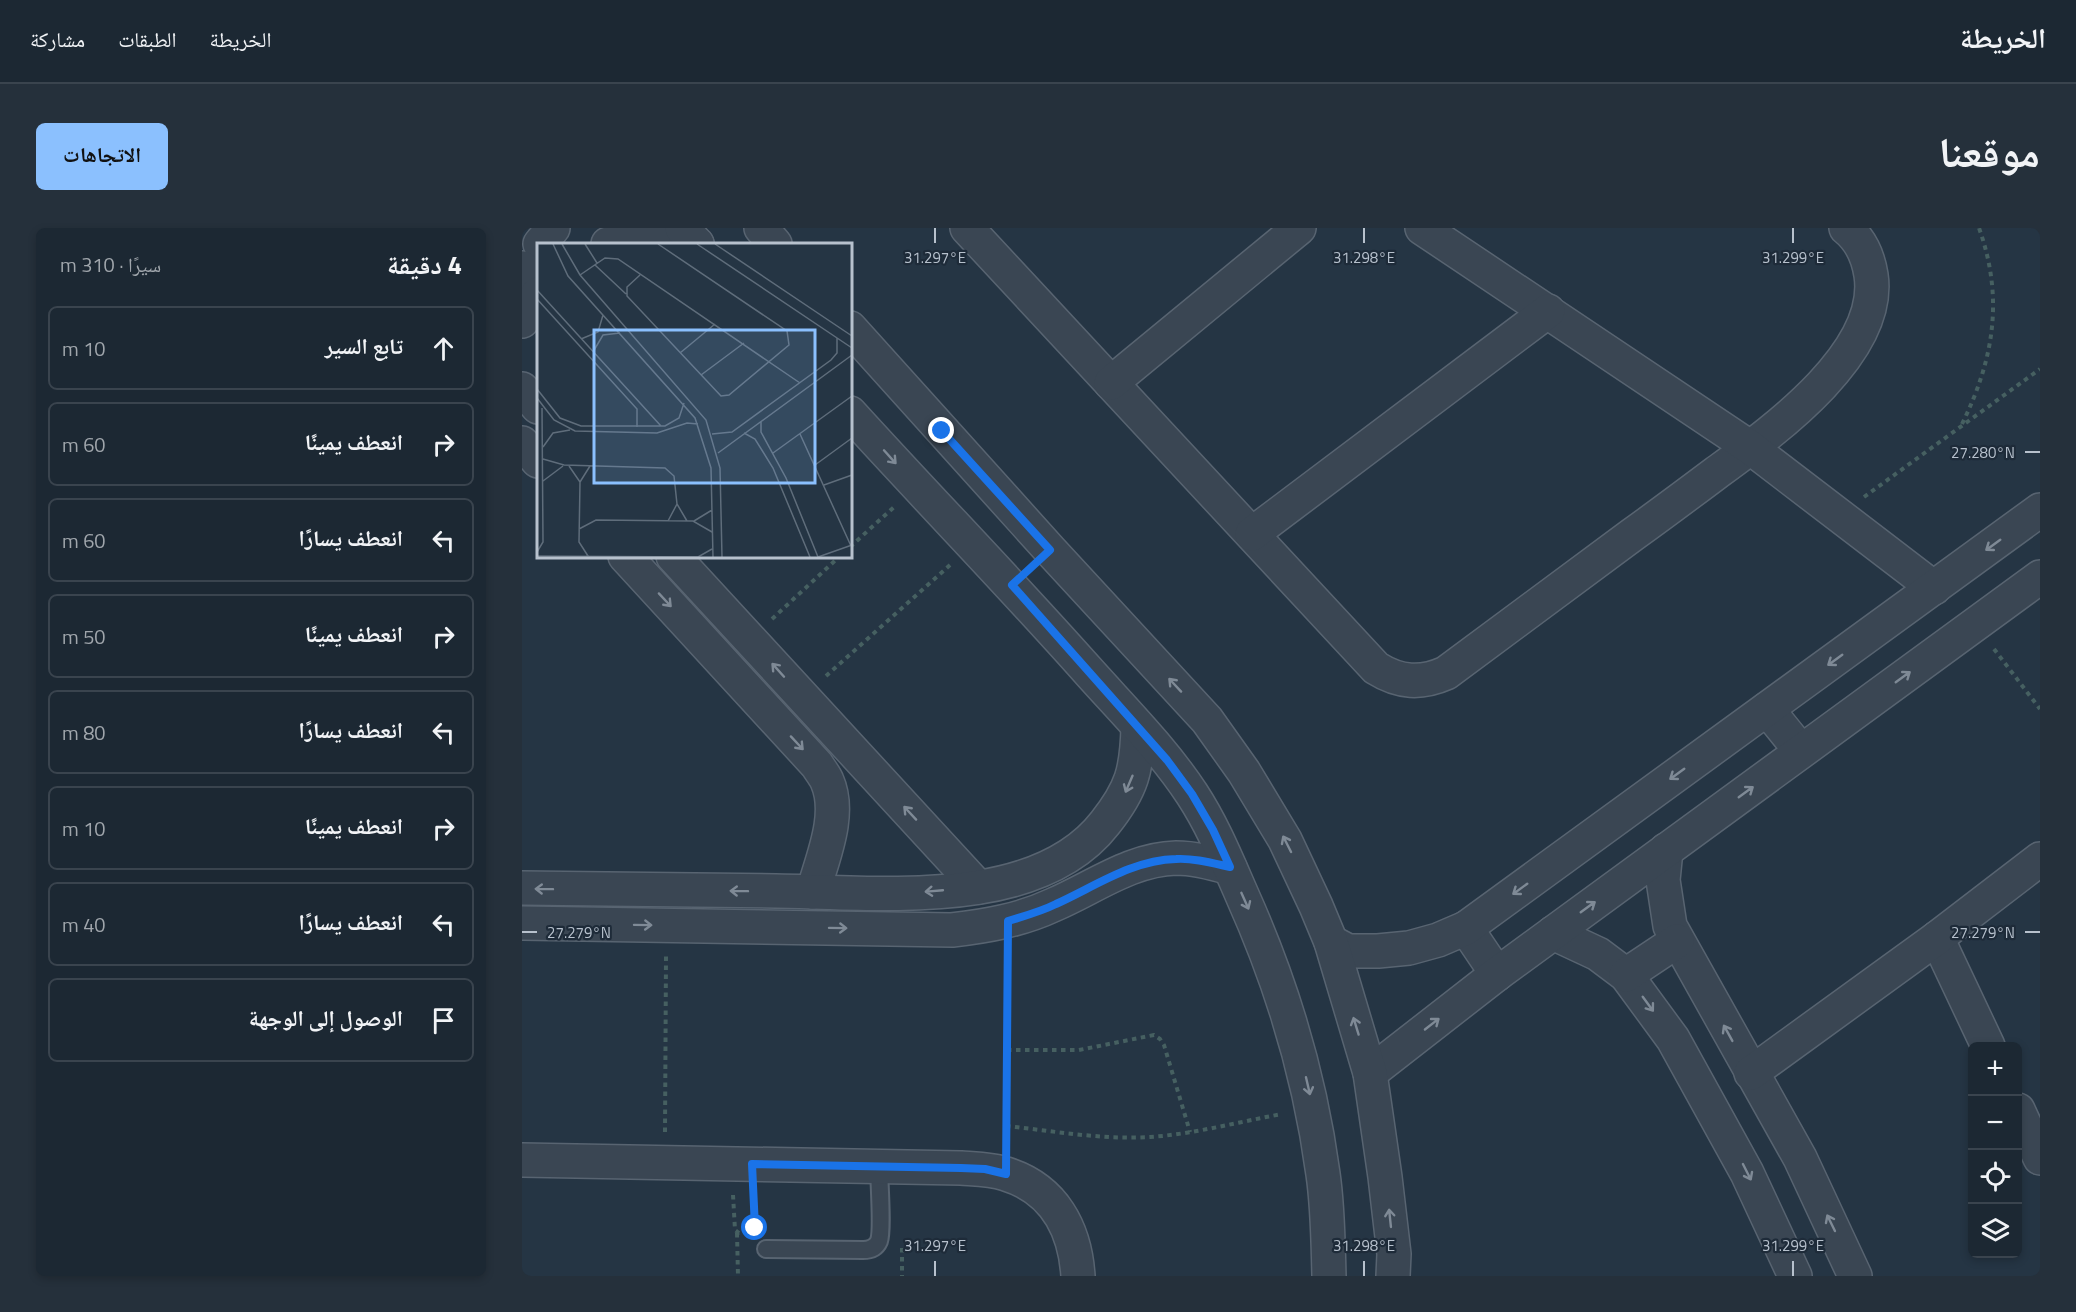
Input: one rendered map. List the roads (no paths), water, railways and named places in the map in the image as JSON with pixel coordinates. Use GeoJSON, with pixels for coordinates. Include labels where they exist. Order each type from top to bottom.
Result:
{"type":"FeatureCollection","features":[{"type":"Feature","properties":{"kind":"street"},"geometry":{"type":"LineString","coordinates":[[541,243],[553,228]]}},
{"type":"Feature","properties":{"kind":"street"},"geometry":{"type":"LineString","coordinates":[[682,228],[696,243]]}},
{"type":"Feature","properties":{"kind":"street"},"geometry":{"type":"LineString","coordinates":[[761,228],[774,243]]}},
{"type":"Feature","properties":{"kind":"street"},"geometry":{"type":"LineString","coordinates":[[967,228],[1376,668],[1389,676],[1418,682],[1446,673],[1751,448],[1804,404],[1829,377],[1862,330],[1868,314],[1872,297],[1869,263],[1858,239],[1846,228]]}},
{"type":"Feature","properties":{"kind":"street"},"geometry":{"type":"LineString","coordinates":[[1111,383],[1299,228]]}},
{"type":"Feature","properties":{"kind":"street"},"geometry":{"type":"LineString","coordinates":[[1422,228],[1751,448],[1934,588]]}},
{"type":"Feature","properties":{"kind":"street"},"geometry":{"type":"LineString","coordinates":[[612,243],[648,237],[673,238],[693,243]]}},
{"type":"Feature","properties":{"kind":"street"},"geometry":{"type":"LineString","coordinates":[[522,259],[537,247]]}},
{"type":"Feature","properties":{"kind":"street"},"geometry":{"type":"LineString","coordinates":[[522,268],[537,286]]}},
{"type":"Feature","properties":{"kind":"street"},"geometry":{"type":"LineString","coordinates":[[522,321],[537,296]]}},
{"type":"Feature","properties":{"kind":"street"},"geometry":{"type":"LineString","coordinates":[[1252,534],[1548,311]]}},
{"type":"Feature","properties":{"kind":"street"},"geometry":{"type":"LineString","coordinates":[[852,330],[1207,720],[1238,763],[1285,840],[1331,942],[1370,1073],[1386,1177],[1394,1254],[1393,1276]]}},
{"type":"Feature","properties":{"kind":"street"},"geometry":{"type":"LineString","coordinates":[[522,389],[537,406]]}},
{"type":"Feature","properties":{"kind":"street"},"geometry":{"type":"LineString","coordinates":[[852,415],[917,487],[1012,585],[1167,760],[1192,794],[1213,830],[1260,934],[1284,1001],[1301,1059],[1313,1108],[1324,1176],[1329,1276]]}},
{"type":"Feature","properties":{"kind":"street"},"geometry":{"type":"LineString","coordinates":[[522,443],[537,460]]}},
{"type":"Feature","properties":{"kind":"street"},"geometry":{"type":"LineString","coordinates":[[1331,942],[1348,951],[1409,948],[1438,940],[1466,928],[2040,510]]}},
{"type":"Feature","properties":{"kind":"street"},"geometry":{"type":"LineString","coordinates":[[1012,585],[1050,550]]}},
{"type":"Feature","properties":{"kind":"street"},"geometry":{"type":"LineString","coordinates":[[627,558],[817,765],[827,782],[832,798],[832,818],[813,891]]}},
{"type":"Feature","properties":{"kind":"street"},"geometry":{"type":"LineString","coordinates":[[675,558],[978,887]]}},
{"type":"Feature","properties":{"kind":"street"},"geometry":{"type":"LineString","coordinates":[[1370,1073],[1497,974],[2040,577]]}},
{"type":"Feature","properties":{"kind":"street"},"geometry":{"type":"LineString","coordinates":[[1767,709],[1801,751]]}},
{"type":"Feature","properties":{"kind":"street"},"geometry":{"type":"LineString","coordinates":[[522,888],[904,894],[1014,881],[1057,864],[1080,849],[1100,830],[1117,808],[1131,784],[1138,757],[1138,727]]}},
{"type":"Feature","properties":{"kind":"street"},"geometry":{"type":"LineString","coordinates":[[1666,850],[1663,880],[1670,926],[1800,1158],[1856,1276]]}},
{"type":"Feature","properties":{"kind":"street"},"geometry":{"type":"LineString","coordinates":[[522,924],[952,930],[1008,921],[1054,905],[1117,874],[1156,861],[1176,858],[1202,860],[1230,867]]}},
{"type":"Feature","properties":{"kind":"street"},"geometry":{"type":"LineString","coordinates":[[1751,1073],[1937,938],[2040,859]]}},
{"type":"Feature","properties":{"kind":"street"},"geometry":{"type":"LineString","coordinates":[[1466,928],[1497,974]]}},
{"type":"Feature","properties":{"kind":"street"},"geometry":{"type":"LineString","coordinates":[[1553,933],[1598,954],[1626,975],[1673,1039],[1747,1173],[1795,1276]]}},
{"type":"Feature","properties":{"kind":"street"},"geometry":{"type":"LineString","coordinates":[[1937,938],[1986,1042]]}},
{"type":"Feature","properties":{"kind":"street"},"geometry":{"type":"LineString","coordinates":[[1626,975],[1677,941]]}},
{"type":"Feature","properties":{"kind":"street"},"geometry":{"type":"LineString","coordinates":[[2022,1118],[2039,1152]]}},
{"type":"Feature","properties":{"kind":"street"},"geometry":{"type":"LineString","coordinates":[[522,1160],[879,1166],[977,1169],[1006,1174],[1026,1182],[1044,1195],[1058,1211],[1070,1229],[1077,1256],[1078,1276]]}},
{"type":"Feature","properties":{"kind":"lane"},"geometry":{"type":"LineString","coordinates":[[766,1249],[863,1250],[875,1247],[880,1235],[879,1166]]}}]}
